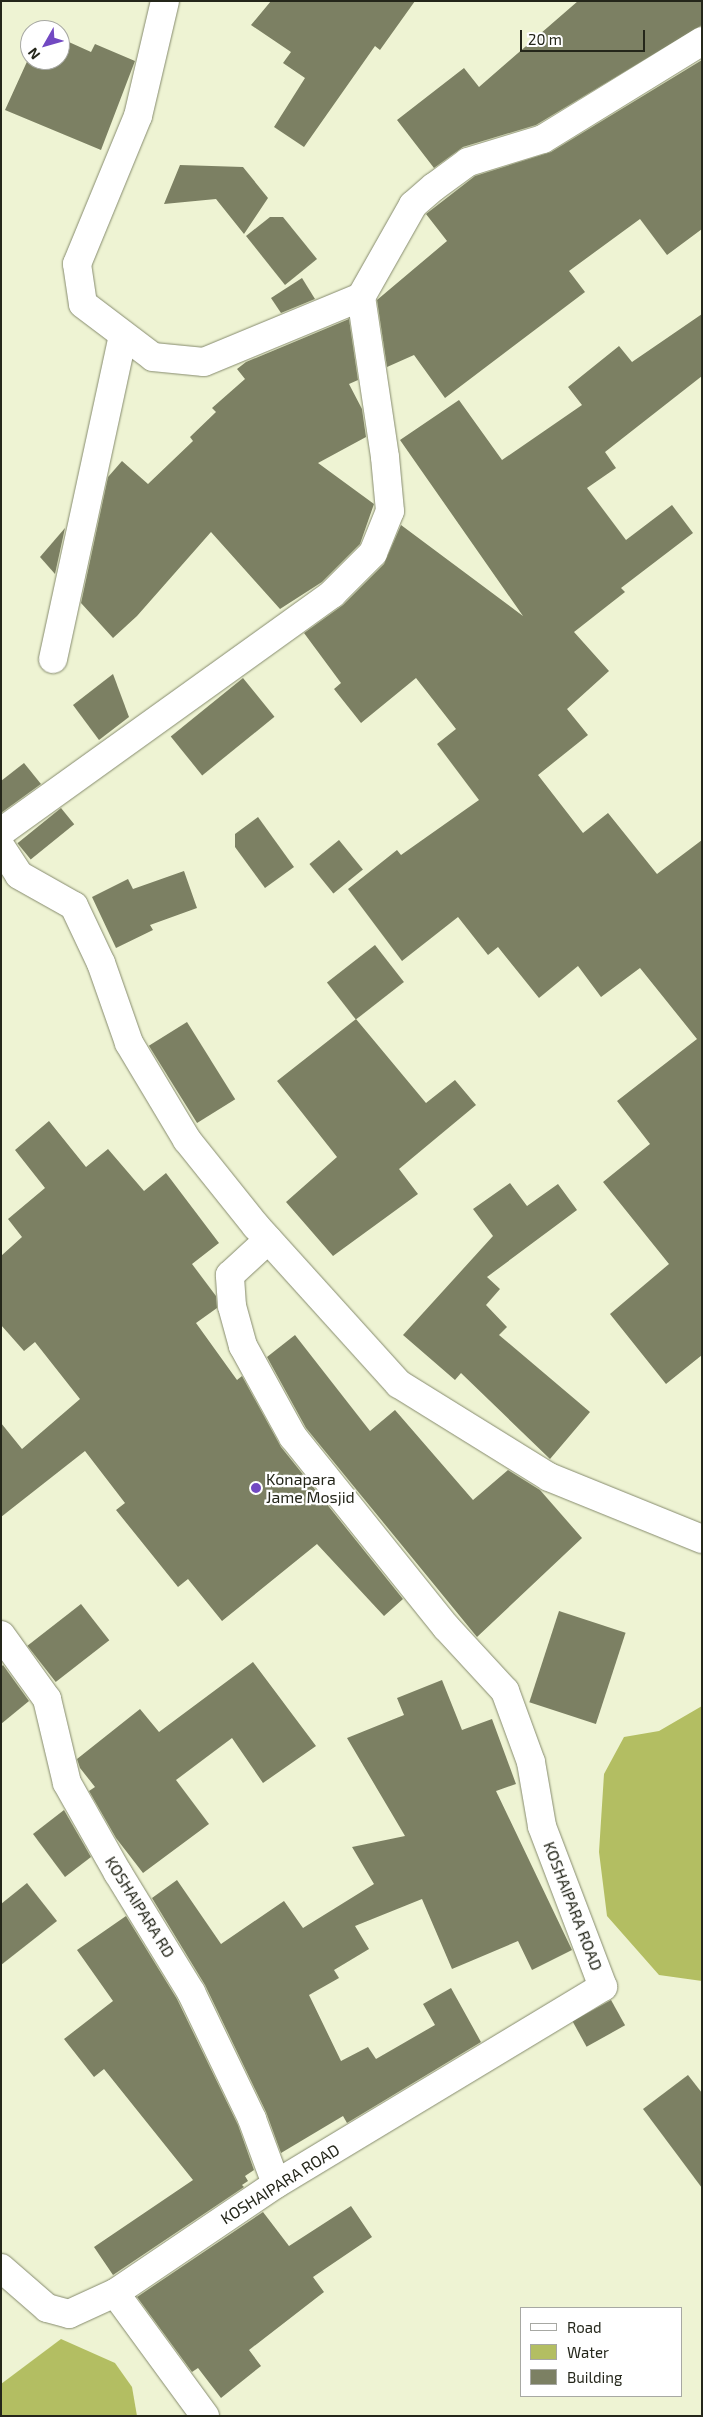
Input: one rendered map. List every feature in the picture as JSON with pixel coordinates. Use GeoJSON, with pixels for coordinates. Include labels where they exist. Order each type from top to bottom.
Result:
{"type":"FeatureCollection","features":[{"type":"Feature","properties":{"kind":"street"},"geometry":{"type":"LineString","coordinates":[[165,1],[138,116],[77,264],[84,304],[152,357],[204,362],[361,297],[413,205],[468,162],[542,139],[702,42]]}},
{"type":"Feature","properties":{"kind":"street"},"geometry":{"type":"LineString","coordinates":[[1,832],[332,594],[373,553],[390,511],[385,456],[361,297]]}},
{"type":"Feature","properties":{"kind":"street"},"geometry":{"type":"LineString","coordinates":[[53,659],[124,335]]}},
{"type":"Feature","properties":{"kind":"street"},"geometry":{"type":"LineString","coordinates":[[1,847],[19,875],[74,906],[101,963],[129,1043],[187,1140],[268,1240],[398,1384],[549,1477],[702,1539]]}},
{"type":"Feature","properties":{"kind":"street","name":"KOSHAIPARA ROAD"},"geometry":{"type":"LineString","coordinates":[[1,2268],[48,2308],[69,2314],[114,2293],[276,2184],[604,1986],[542,1826],[531,1762],[504,1691],[446,1628],[292,1437],[243,1346],[232,1306],[230,1275],[268,1240]]}},
{"type":"Feature","properties":{"kind":"street","name":"KOSHAIPARA RD"},"geometry":{"type":"LineString","coordinates":[[1,1635],[47,1699],[67,1783],[118,1873],[191,1992],[252,2119],[276,2184]]}},
{"type":"Feature","properties":{"kind":"street"},"geometry":{"type":"LineString","coordinates":[[114,2293],[205,2416]]}},
{"type":"Feature","properties":{"kind":"water"},"geometry":{"type":"Polygon","coordinates":[[[702,1706],[702,1981],[659,1975],[607,1916],[599,1852],[604,1774],[624,1737],[659,1731],[702,1706]]]}},
{"type":"Feature","properties":{"kind":"water"},"geometry":{"type":"Polygon","coordinates":[[[61,2339],[115,2363],[132,2387],[137,2416],[1,2416],[1,2384],[61,2339]]]}},
{"type":"Feature","properties":{"kind":"building"},"geometry":{"type":"Polygon","coordinates":[[[271,1],[415,1],[380,50],[375,46],[304,147],[274,127],[305,78],[283,63],[291,52],[251,25],[271,1]]]}},
{"type":"Feature","properties":{"kind":"building"},"geometry":{"type":"Polygon","coordinates":[[[578,1],[702,1],[702,25],[536,125],[463,147],[434,168],[397,120],[464,68],[479,87],[578,1]]]}},
{"type":"Feature","properties":{"kind":"building"},"geometry":{"type":"Polygon","coordinates":[[[70,43],[91,52],[95,44],[135,61],[101,150],[5,110],[23,70],[70,70],[70,43]]]}},
{"type":"Feature","properties":{"kind":"building"},"geometry":{"type":"Polygon","coordinates":[[[702,60],[702,229],[667,255],[640,219],[569,271],[585,292],[445,398],[414,355],[387,367],[377,300],[447,241],[426,214],[475,176],[551,152],[702,60]]]}},
{"type":"Feature","properties":{"kind":"building"},"geometry":{"type":"Polygon","coordinates":[[[180,165],[243,167],[268,198],[244,234],[216,199],[164,204],[180,165]]]}},
{"type":"Feature","properties":{"kind":"building"},"geometry":{"type":"Polygon","coordinates":[[[270,217],[283,217],[317,259],[285,285],[246,236],[270,217]]]}},
{"type":"Feature","properties":{"kind":"building"},"geometry":{"type":"Polygon","coordinates":[[[302,278],[315,299],[281,313],[271,298],[302,278]]]}},
{"type":"Feature","properties":{"kind":"building"},"geometry":{"type":"Polygon","coordinates":[[[702,314],[702,376],[605,452],[616,468],[587,488],[626,540],[672,505],[693,533],[621,588],[625,592],[574,632],[609,671],[567,709],[588,735],[538,775],[583,833],[608,813],[657,874],[702,840],[702,1355],[666,1384],[610,1314],[669,1264],[603,1182],[650,1144],[617,1101],[697,1039],[640,968],[601,997],[578,966],[539,998],[498,947],[488,955],[458,917],[402,961],[348,889],[397,850],[401,855],[479,800],[437,744],[456,729],[416,678],[361,723],[334,689],[341,683],[304,633],[343,605],[384,564],[401,525],[523,616],[400,440],[459,400],[502,460],[582,405],[568,387],[619,346],[632,362],[702,314]]]}},
{"type":"Feature","properties":{"kind":"building"},"geometry":{"type":"Polygon","coordinates":[[[349,319],[358,380],[349,384],[362,409],[366,437],[318,463],[374,504],[360,544],[322,582],[280,609],[211,532],[137,616],[113,638],[81,603],[108,477],[122,461],[148,484],[193,441],[190,437],[216,412],[212,408],[245,379],[237,369],[246,362],[349,319]]]}},
{"type":"Feature","properties":{"kind":"building"},"geometry":{"type":"Polygon","coordinates":[[[65,528],[55,574],[40,557],[65,528]]]}},
{"type":"Feature","properties":{"kind":"building"},"geometry":{"type":"Polygon","coordinates":[[[113,674],[129,717],[99,740],[73,705],[113,674]]]}},
{"type":"Feature","properties":{"kind":"building"},"geometry":{"type":"Polygon","coordinates":[[[243,678],[274,717],[202,775],[171,737],[243,678]]]}},
{"type":"Feature","properties":{"kind":"building"},"geometry":{"type":"Polygon","coordinates":[[[24,763],[41,784],[1,813],[1,781],[24,763]]]}},
{"type":"Feature","properties":{"kind":"building"},"geometry":{"type":"Polygon","coordinates":[[[61,808],[74,824],[31,860],[17,843],[61,808]]]}},
{"type":"Feature","properties":{"kind":"building"},"geometry":{"type":"Polygon","coordinates":[[[258,817],[294,867],[265,888],[235,847],[235,834],[258,817]]]}},
{"type":"Feature","properties":{"kind":"building"},"geometry":{"type":"Polygon","coordinates":[[[339,840],[363,870],[333,893],[309,864],[339,840]]]}},
{"type":"Feature","properties":{"kind":"building"},"geometry":{"type":"Polygon","coordinates":[[[184,871],[197,908],[150,925],[153,930],[116,948],[92,897],[128,879],[133,889],[184,871]]]}},
{"type":"Feature","properties":{"kind":"building"},"geometry":{"type":"Polygon","coordinates":[[[375,945],[404,982],[356,1020],[327,983],[375,945]]]}},
{"type":"Feature","properties":{"kind":"building"},"geometry":{"type":"Polygon","coordinates":[[[356,1019],[426,1103],[455,1080],[476,1105],[399,1169],[418,1194],[333,1256],[286,1202],[337,1157],[277,1081],[356,1019]]]}},
{"type":"Feature","properties":{"kind":"building"},"geometry":{"type":"Polygon","coordinates":[[[187,1022],[235,1099],[197,1123],[149,1046],[187,1022]]]}},
{"type":"Feature","properties":{"kind":"building"},"geometry":{"type":"Polygon","coordinates":[[[49,1121],[86,1167],[108,1149],[144,1191],[166,1173],[219,1243],[192,1264],[216,1296],[217,1308],[196,1323],[237,1380],[242,1376],[281,1447],[403,1599],[384,1616],[317,1544],[222,1621],[188,1579],[178,1587],[116,1510],[125,1503],[85,1451],[1,1517],[1,1423],[22,1449],[80,1399],[35,1342],[24,1351],[1,1325],[1,1256],[22,1237],[8,1219],[45,1188],[15,1150],[49,1121]]]}},
{"type":"Feature","properties":{"kind":"building"},"geometry":{"type":"Polygon","coordinates":[[[510,1183],[527,1206],[558,1184],[577,1210],[487,1277],[500,1289],[486,1305],[507,1327],[499,1335],[590,1412],[550,1459],[461,1373],[455,1380],[403,1335],[493,1236],[473,1209],[510,1183]]]}},
{"type":"Feature","properties":{"kind":"building"},"geometry":{"type":"Polygon","coordinates":[[[295,1335],[370,1431],[395,1410],[473,1500],[508,1470],[540,1490],[582,1538],[477,1637],[306,1428],[267,1357],[295,1335]]]}},
{"type":"Feature","properties":{"kind":"building"},"geometry":{"type":"Polygon","coordinates":[[[81,1604],[109,1640],[56,1682],[27,1646],[81,1604]]]}},
{"type":"Feature","properties":{"kind":"building"},"geometry":{"type":"Polygon","coordinates":[[[559,1611],[626,1633],[596,1724],[529,1702],[559,1611]]]}},
{"type":"Feature","properties":{"kind":"building"},"geometry":{"type":"Polygon","coordinates":[[[253,1662],[316,1746],[263,1783],[232,1738],[176,1780],[209,1824],[143,1873],[116,1838],[89,1791],[95,1787],[80,1768],[77,1759],[140,1709],[159,1732],[253,1662]]]}},
{"type":"Feature","properties":{"kind":"building"},"geometry":{"type":"Polygon","coordinates":[[[3,1665],[29,1701],[1,1724],[1,1667],[3,1665]]]}},
{"type":"Feature","properties":{"kind":"building"},"geometry":{"type":"Polygon","coordinates":[[[442,1680],[462,1730],[492,1719],[516,1784],[496,1791],[572,1950],[532,1970],[518,1941],[452,1969],[422,1899],[355,1926],[369,1949],[334,1970],[339,1978],[309,1995],[341,2061],[368,2047],[376,2059],[435,2025],[423,2004],[451,1988],[481,2042],[347,2123],[343,2116],[281,2153],[266,2112],[205,1985],[152,1898],[177,1880],[221,1944],[284,1901],[303,1928],[374,1884],[352,1847],[405,1836],[347,1738],[404,1715],[397,1698],[442,1680]]]}},
{"type":"Feature","properties":{"kind":"building"},"geometry":{"type":"Polygon","coordinates":[[[64,1810],[91,1857],[65,1877],[33,1834],[64,1810]]]}},
{"type":"Feature","properties":{"kind":"building"},"geometry":{"type":"Polygon","coordinates":[[[27,1883],[57,1921],[1,1965],[1,1904],[27,1883]]]}},
{"type":"Feature","properties":{"kind":"building"},"geometry":{"type":"Polygon","coordinates":[[[126,1916],[177,1999],[238,2125],[254,2170],[245,2176],[248,2181],[242,2185],[244,2187],[113,2275],[94,2247],[193,2180],[104,2069],[94,2077],[64,2039],[113,2001],[77,1950],[126,1916]]]}},
{"type":"Feature","properties":{"kind":"building"},"geometry":{"type":"Polygon","coordinates":[[[611,2000],[625,2025],[587,2047],[573,2021],[611,2000]]]}},
{"type":"Feature","properties":{"kind":"building"},"geometry":{"type":"Polygon","coordinates":[[[688,2075],[702,2093],[702,2188],[643,2109],[688,2075]]]}},
{"type":"Feature","properties":{"kind":"building"},"geometry":{"type":"Polygon","coordinates":[[[351,2206],[372,2237],[313,2277],[324,2292],[249,2350],[261,2366],[221,2398],[198,2368],[192,2372],[137,2297],[263,2212],[289,2246],[351,2206]]]}},
{"type":"Feature","properties":{"kind":"place","name":"Konapara Jame Mosjid"},"geometry":{"type":"Point","coordinates":[256,1488]}}]}
